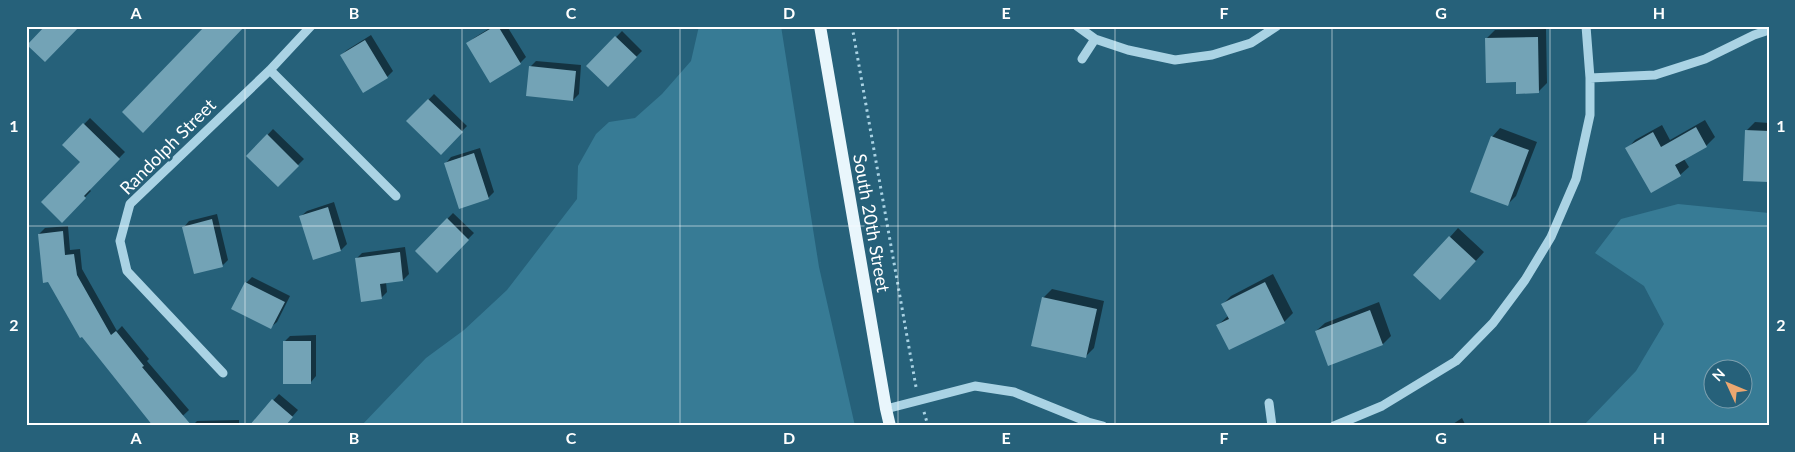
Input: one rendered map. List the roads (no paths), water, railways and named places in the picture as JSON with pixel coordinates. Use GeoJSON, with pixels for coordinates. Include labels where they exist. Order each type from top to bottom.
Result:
{"type":"FeatureCollection","features":[{"type":"Feature","properties":{"kind":"main road","name":"South 20th Street"},"geometry":{"type":"LineString","coordinates":[[820,26],[890,426]]}},
{"type":"Feature","properties":{"kind":"street","name":"Randolph Street"},"geometry":{"type":"LineString","coordinates":[[222,373],[127,271],[120,241],[130,204],[270,70],[311,26]]}},
{"type":"Feature","properties":{"kind":"street"},"geometry":{"type":"LineString","coordinates":[[1077,26],[1095,38],[1128,50],[1175,60],[1212,55],[1251,43],[1277,26]]}},
{"type":"Feature","properties":{"kind":"street"},"geometry":{"type":"LineString","coordinates":[[1334,426],[1382,406],[1456,361],[1493,323],[1526,280],[1551,237],[1576,179],[1590,115],[1590,78],[1586,26]]}},
{"type":"Feature","properties":{"kind":"street"},"geometry":{"type":"LineString","coordinates":[[1590,78],[1655,75],[1705,59],[1769,30]]}},
{"type":"Feature","properties":{"kind":"street"},"geometry":{"type":"LineString","coordinates":[[1082,59],[1095,38]]}},
{"type":"Feature","properties":{"kind":"street"},"geometry":{"type":"LineString","coordinates":[[270,70],[396,196]]}},
{"type":"Feature","properties":{"kind":"street"},"geometry":{"type":"LineString","coordinates":[[886,408],[975,386],[1014,392],[1088,422],[1103,426]]}},
{"type":"Feature","properties":{"kind":"street"},"geometry":{"type":"LineString","coordinates":[[1269,403],[1272,426]]}}]}
